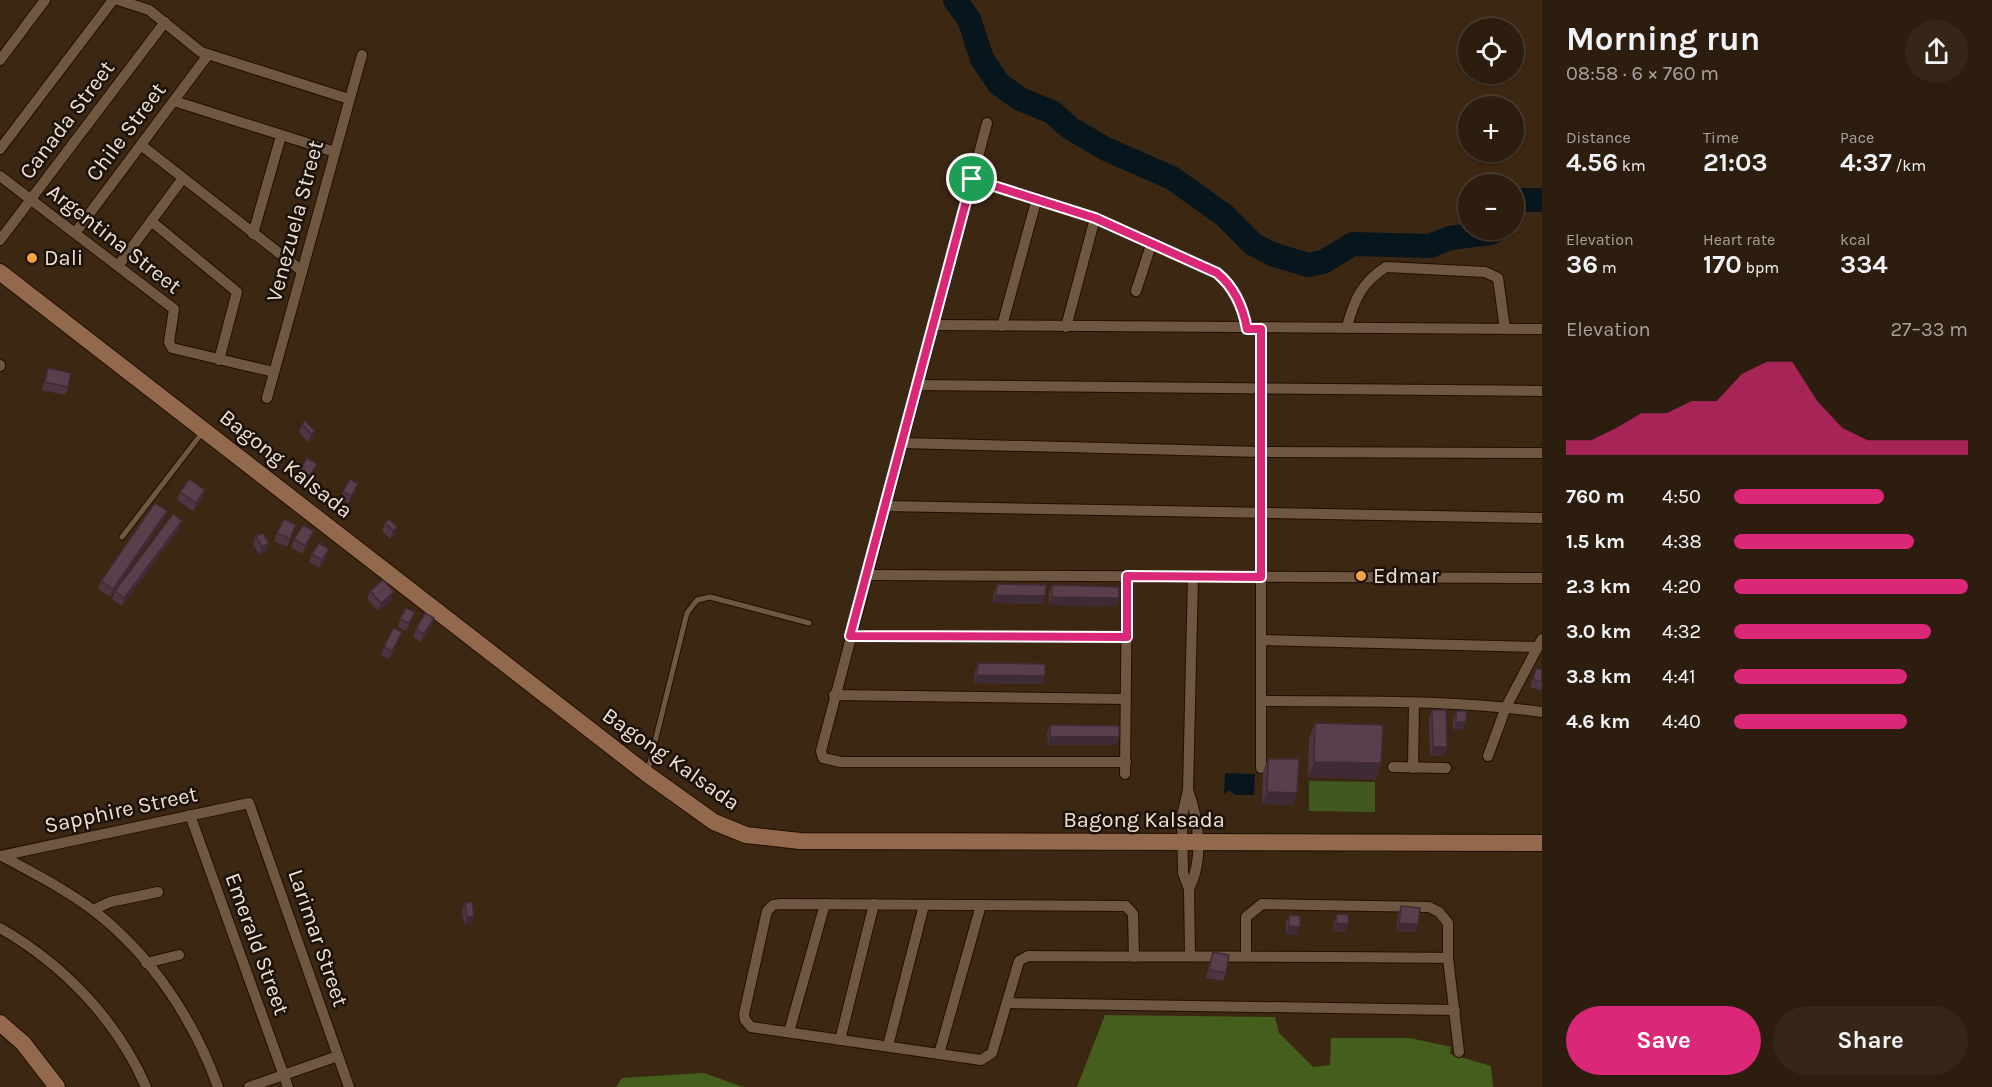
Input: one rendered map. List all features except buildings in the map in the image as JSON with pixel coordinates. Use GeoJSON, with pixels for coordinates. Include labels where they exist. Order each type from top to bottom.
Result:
{"type":"FeatureCollection","features":[{"type":"Feature","properties":{"kind":"street"},"geometry":{"type":"LineString","coordinates":[[0,60],[45,0]]}},
{"type":"Feature","properties":{"kind":"street"},"geometry":{"type":"LineString","coordinates":[[0,149],[112,0]]}},
{"type":"Feature","properties":{"kind":"street"},"geometry":{"type":"LineString","coordinates":[[118,0],[148,10],[208,55],[349,99]]}},
{"type":"Feature","properties":{"kind":"street","name":"Canada Street"},"geometry":{"type":"LineString","coordinates":[[0,240],[165,22]]}},
{"type":"Feature","properties":{"kind":"street","name":"Chile Street"},"geometry":{"type":"LineString","coordinates":[[75,233],[208,55]]}},
{"type":"Feature","properties":{"kind":"street","name":"Venezuela Street"},"geometry":{"type":"LineString","coordinates":[[267,398],[362,55]]}},
{"type":"Feature","properties":{"kind":"street"},"geometry":{"type":"LineString","coordinates":[[174,101],[334,153]]}},
{"type":"Feature","properties":{"kind":"street"},"geometry":{"type":"LineString","coordinates":[[987,123],[834,695],[821,751],[823,758],[830,761],[1126,768],[1127,576]]}},
{"type":"Feature","properties":{"kind":"street"},"geometry":{"type":"LineString","coordinates":[[253,234],[281,136]]}},
{"type":"Feature","properties":{"kind":"street"},"geometry":{"type":"LineString","coordinates":[[141,145],[302,271]]}},
{"type":"Feature","properties":{"kind":"street","name":"Argentina Street"},"geometry":{"type":"LineString","coordinates":[[0,176],[174,309],[169,342],[172,348],[274,372]]}},
{"type":"Feature","properties":{"kind":"street"},"geometry":{"type":"LineString","coordinates":[[118,266],[183,178]]}},
{"type":"Feature","properties":{"kind":"street"},"geometry":{"type":"LineString","coordinates":[[972,179],[1095,218],[1217,273],[1225,280],[1243,308],[1247,329]]}},
{"type":"Feature","properties":{"kind":"street"},"geometry":{"type":"LineString","coordinates":[[1002,326],[1037,198]]}},
{"type":"Feature","properties":{"kind":"street"},"geometry":{"type":"LineString","coordinates":[[1066,327],[1095,218]]}},
{"type":"Feature","properties":{"kind":"street"},"geometry":{"type":"LineString","coordinates":[[151,221],[237,292],[219,360]]}},
{"type":"Feature","properties":{"kind":"street"},"geometry":{"type":"LineString","coordinates":[[1136,291],[1152,242]]}},
{"type":"Feature","properties":{"kind":"street"},"geometry":{"type":"LineString","coordinates":[[1347,327],[1353,301],[1374,274],[1386,267],[1485,272],[1498,279],[1505,328]]}},
{"type":"Feature","properties":{"kind":"street","name":"Bagong Kalsada"},"geometry":{"type":"LineString","coordinates":[[0,272],[647,774],[714,822],[746,835],[800,841],[1542,843]]}},
{"type":"Feature","properties":{"kind":"street"},"geometry":{"type":"LineString","coordinates":[[933,325],[1247,329],[1347,327],[1542,329]]}},
{"type":"Feature","properties":{"kind":"street"},"geometry":{"type":"LineString","coordinates":[[1261,329],[1261,768]]}},
{"type":"Feature","properties":{"kind":"street"},"geometry":{"type":"LineString","coordinates":[[917,385],[1542,391]]}},
{"type":"Feature","properties":{"kind":"street"},"geometry":{"type":"LineString","coordinates":[[902,443],[1261,452],[1542,453]]}},
{"type":"Feature","properties":{"kind":"street"},"geometry":{"type":"LineString","coordinates":[[885,506],[1542,518]]}},
{"type":"Feature","properties":{"kind":"street"},"geometry":{"type":"LineString","coordinates":[[868,574],[1542,578]]}},
{"type":"Feature","properties":{"kind":"street"},"geometry":{"type":"LineString","coordinates":[[1190,955],[1189,889],[1183,873],[1190,843],[1182,816],[1188,790],[1193,576]]}},
{"type":"Feature","properties":{"kind":"street"},"geometry":{"type":"LineString","coordinates":[[850,636],[1127,637]]}},
{"type":"Feature","properties":{"kind":"street"},"geometry":{"type":"LineString","coordinates":[[1261,640],[1540,643],[1506,707],[1488,756]]}},
{"type":"Feature","properties":{"kind":"street"},"geometry":{"type":"LineString","coordinates":[[834,695],[1126,699]]}},
{"type":"Feature","properties":{"kind":"street"},"geometry":{"type":"LineString","coordinates":[[1261,701],[1414,703],[1506,707],[1542,712]]}},
{"type":"Feature","properties":{"kind":"street"},"geometry":{"type":"LineString","coordinates":[[1413,768],[1414,703]]}},
{"type":"Feature","properties":{"kind":"street"},"geometry":{"type":"LineString","coordinates":[[1393,767],[1446,768]]}},
{"type":"Feature","properties":{"kind":"street","name":"Sapphire Street"},"geometry":{"type":"LineString","coordinates":[[1,856],[249,803]]}},
{"type":"Feature","properties":{"kind":"street","name":"Larimar Street"},"geometry":{"type":"LineString","coordinates":[[249,803],[349,1087]]}},
{"type":"Feature","properties":{"kind":"street","name":"Emerald Street"},"geometry":{"type":"LineString","coordinates":[[190,815],[288,1087]]}},
{"type":"Feature","properties":{"kind":"street"},"geometry":{"type":"LineString","coordinates":[[1,856],[93,910],[146,963],[164,983],[188,1020],[218,1087]]}},
{"type":"Feature","properties":{"kind":"street"},"geometry":{"type":"LineString","coordinates":[[93,910],[110,902],[158,892]]}},
{"type":"Feature","properties":{"kind":"street"},"geometry":{"type":"LineString","coordinates":[[789,1032],[825,904]]}},
{"type":"Feature","properties":{"kind":"street"},"geometry":{"type":"LineString","coordinates":[[840,1040],[874,904]]}},
{"type":"Feature","properties":{"kind":"street"},"geometry":{"type":"LineString","coordinates":[[1245,955],[1246,917],[1263,904],[1429,907],[1439,912],[1448,923],[1448,958],[1459,1052]]}},
{"type":"Feature","properties":{"kind":"street"},"geometry":{"type":"LineString","coordinates":[[1134,957],[1134,914],[1126,906],[773,905],[767,911],[744,1014],[745,1020],[751,1027],[981,1060],[988,1058],[992,1053],[1019,962],[1023,958],[1134,957],[1190,955],[1448,958]]}},
{"type":"Feature","properties":{"kind":"street"},"geometry":{"type":"LineString","coordinates":[[888,1046],[924,905]]}},
{"type":"Feature","properties":{"kind":"street"},"geometry":{"type":"LineString","coordinates":[[939,1053],[981,905]]}},
{"type":"Feature","properties":{"kind":"street"},"geometry":{"type":"LineString","coordinates":[[0,928],[24,942],[87,998],[115,1029],[146,1087]]}},
{"type":"Feature","properties":{"kind":"street"},"geometry":{"type":"LineString","coordinates":[[146,963],[179,955]]}},
{"type":"Feature","properties":{"kind":"street"},"geometry":{"type":"LineString","coordinates":[[1008,1003],[1455,1010]]}},
{"type":"Feature","properties":{"kind":"street"},"geometry":{"type":"LineString","coordinates":[[0,1023],[23,1043],[57,1087]]}},
{"type":"Feature","properties":{"kind":"street"},"geometry":{"type":"LineString","coordinates":[[249,1087],[338,1056]]}},
{"type":"Feature","properties":{"kind":"lane"},"geometry":{"type":"LineString","coordinates":[[122,537],[205,429]]}},
{"type":"Feature","properties":{"kind":"lane"},"geometry":{"type":"LineString","coordinates":[[647,774],[687,613],[697,600],[710,597],[809,623]]}},
{"type":"Feature","properties":{"kind":"green space"},"geometry":{"type":"Polygon","coordinates":[[[1309,781],[1375,782],[1375,812],[1309,811],[1309,781]]]}},
{"type":"Feature","properties":{"kind":"green space"},"geometry":{"type":"Polygon","coordinates":[[[1105,1015],[1275,1017],[1279,1033],[1313,1067],[1330,1065],[1331,1038],[1410,1038],[1451,1047],[1450,1054],[1491,1066],[1493,1087],[1077,1087],[1105,1015]]]}},
{"type":"Feature","properties":{"kind":"green space"},"geometry":{"type":"Polygon","coordinates":[[[704,1073],[743,1087],[616,1087],[622,1078],[704,1073]]]}},
{"type":"Feature","properties":{"kind":"shaded area"},"geometry":{"type":"Polygon","coordinates":[[[1225,773],[1255,774],[1254,795],[1235,795],[1229,790],[1224,795],[1225,773]]]}},
{"type":"Feature","properties":{"kind":"waterway"},"geometry":{"type":"LineString","coordinates":[[955,0],[969,19],[982,59],[999,84],[1020,99],[1052,112],[1070,128],[1106,149],[1172,178],[1224,215],[1253,244],[1272,254],[1308,265],[1323,262],[1353,244],[1430,246],[1458,237]]}},
{"type":"Feature","properties":{"kind":"waterway"},"geometry":{"type":"LineString","coordinates":[[1524,200],[1542,200]]}},
{"type":"Feature","properties":{"kind":"place","name":"Dali"},"geometry":{"type":"Point","coordinates":[32,258]}},
{"type":"Feature","properties":{"kind":"place","name":"Edmar"},"geometry":{"type":"Point","coordinates":[1361,576]}},
{"type":"Feature","properties":{"kind":"route"},"geometry":{"type":"LineString","coordinates":[[972,179],[1095,218],[1217,273],[1225,280],[1243,308],[1247,329],[1261,329],[1261,577],[1127,576],[1127,637],[850,636],[972,179]]}}]}
